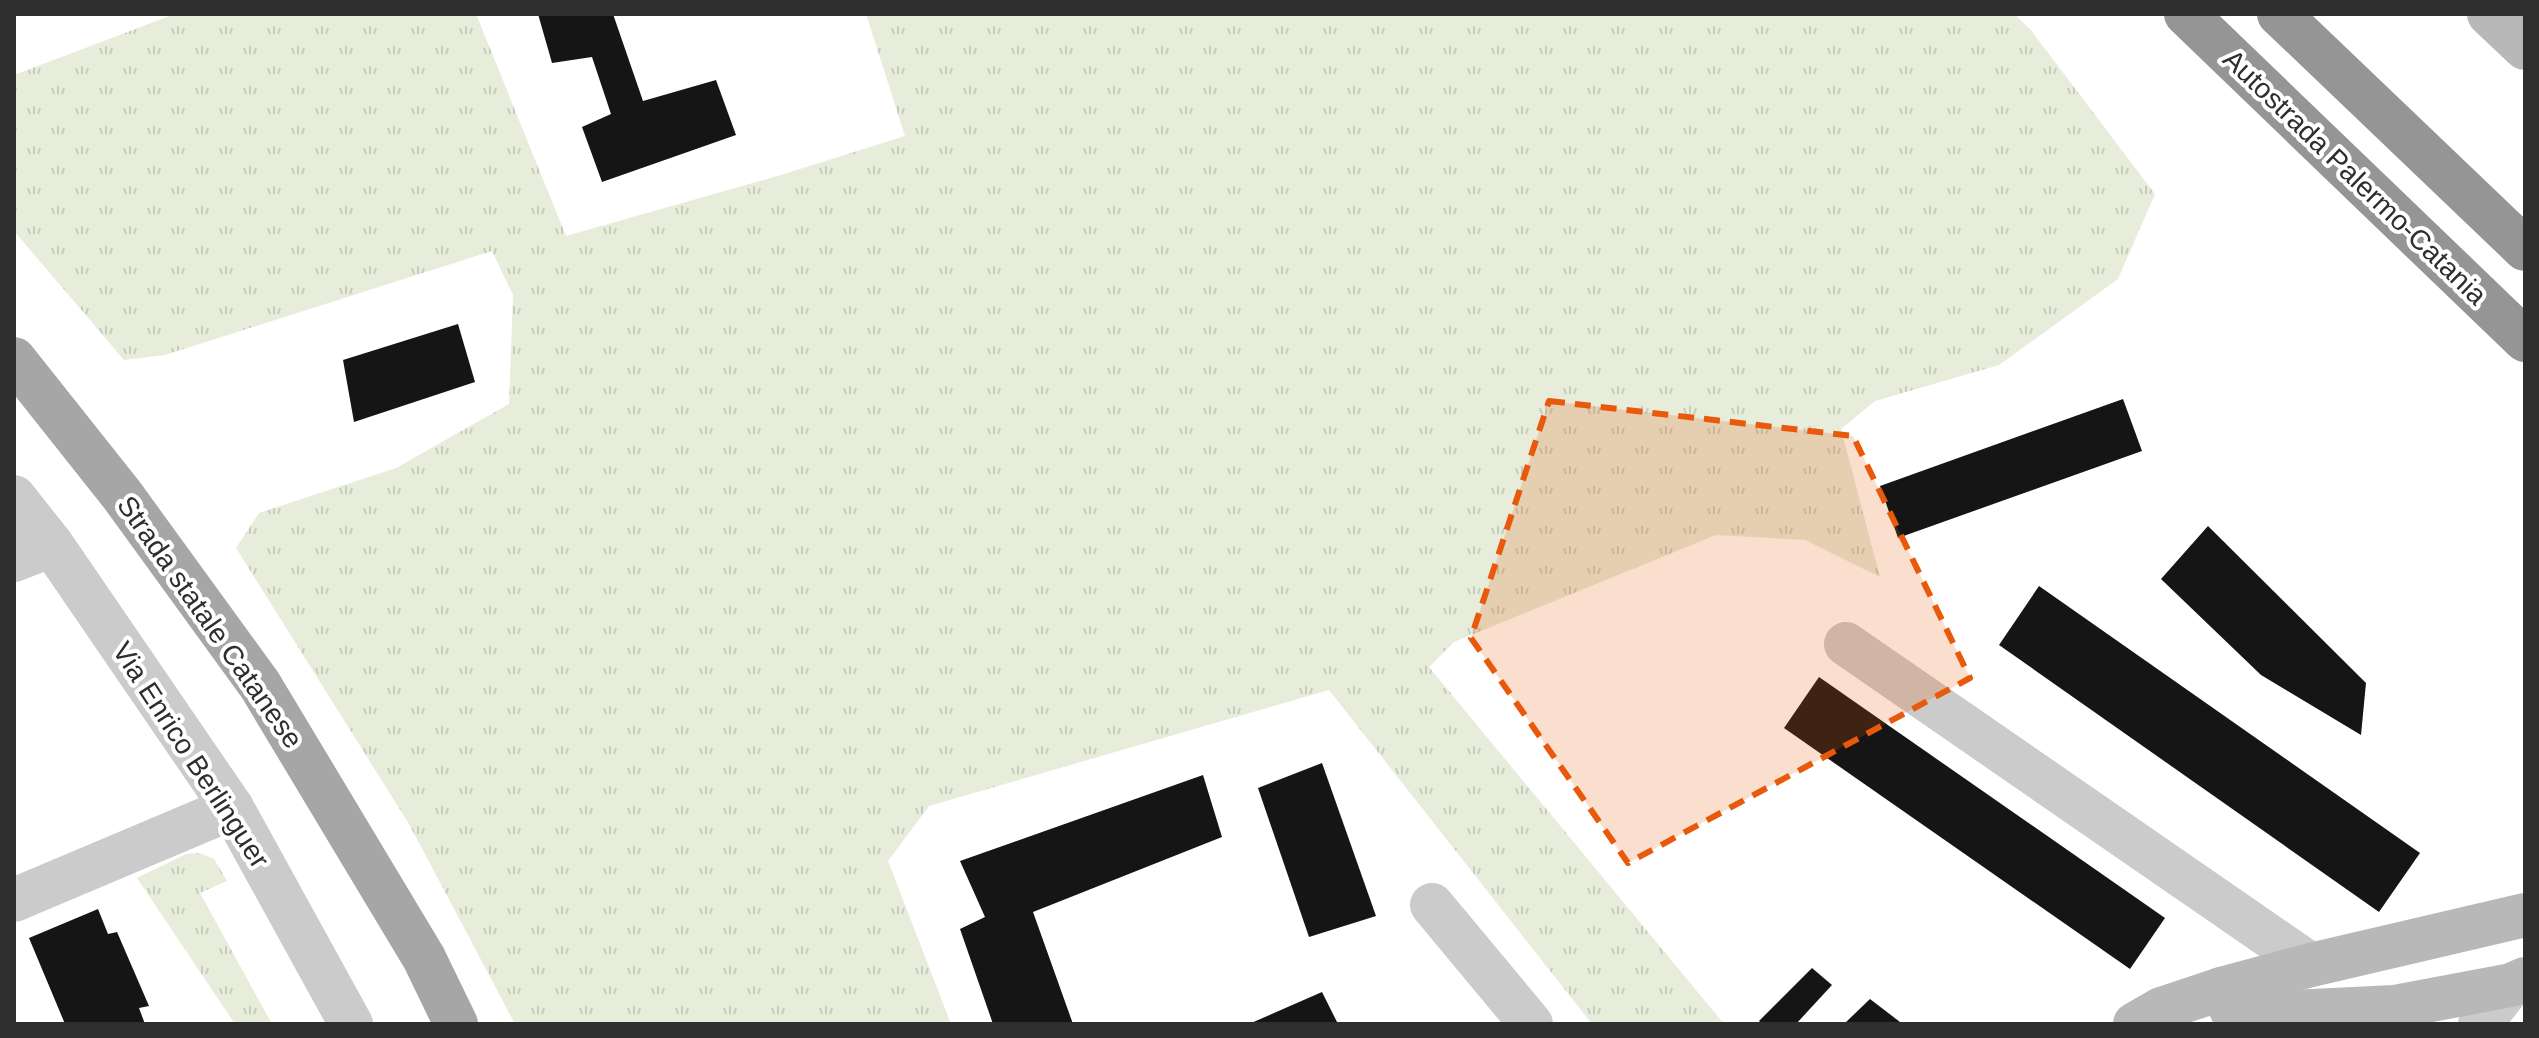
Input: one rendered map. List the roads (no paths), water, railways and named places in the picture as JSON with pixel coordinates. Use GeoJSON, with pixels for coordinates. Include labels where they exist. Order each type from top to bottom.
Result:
{"type":"FeatureCollection","features":[{"type":"Feature","properties":{"kind":"highway","name":"Autostrada Palermo-Catania"},"geometry":{"type":"LineString","coordinates":[[2186,14],[2525,340]]}},
{"type":"Feature","properties":{"kind":"highway"},"geometry":{"type":"LineString","coordinates":[[2279,14],[2525,249]]}},
{"type":"Feature","properties":{"kind":"main road","name":"Strada statale Catanese"},"geometry":{"type":"LineString","coordinates":[[14,359],[122,495],[260,685],[424,958],[456,1024]]}},
{"type":"Feature","properties":{"kind":"street"},"geometry":{"type":"LineString","coordinates":[[2489,14],[2525,48]]}},
{"type":"Feature","properties":{"kind":"street","name":"Via Enrico Berlinguer"},"geometry":{"type":"LineString","coordinates":[[14,497],[33,552],[232,808],[351,1024]]}},
{"type":"Feature","properties":{"kind":"street"},"geometry":{"type":"LineString","coordinates":[[1846,644],[2311,965]]}},
{"type":"Feature","properties":{"kind":"street"},"geometry":{"type":"LineString","coordinates":[[14,900],[232,808]]}},
{"type":"Feature","properties":{"kind":"street"},"geometry":{"type":"LineString","coordinates":[[1432,905],[1531,1024]]}},
{"type":"Feature","properties":{"kind":"street"},"geometry":{"type":"LineString","coordinates":[[2236,1009],[2311,965],[2512,918],[2518,982],[2480,1024]]}},
{"type":"Feature","properties":{"kind":"street"},"geometry":{"type":"LineString","coordinates":[[2381,948],[2394,1007]]}},
{"type":"Feature","properties":{"kind":"street"},"geometry":{"type":"LineString","coordinates":[[2135,1024],[2161,1009],[2394,1007],[2518,982]]}}]}
